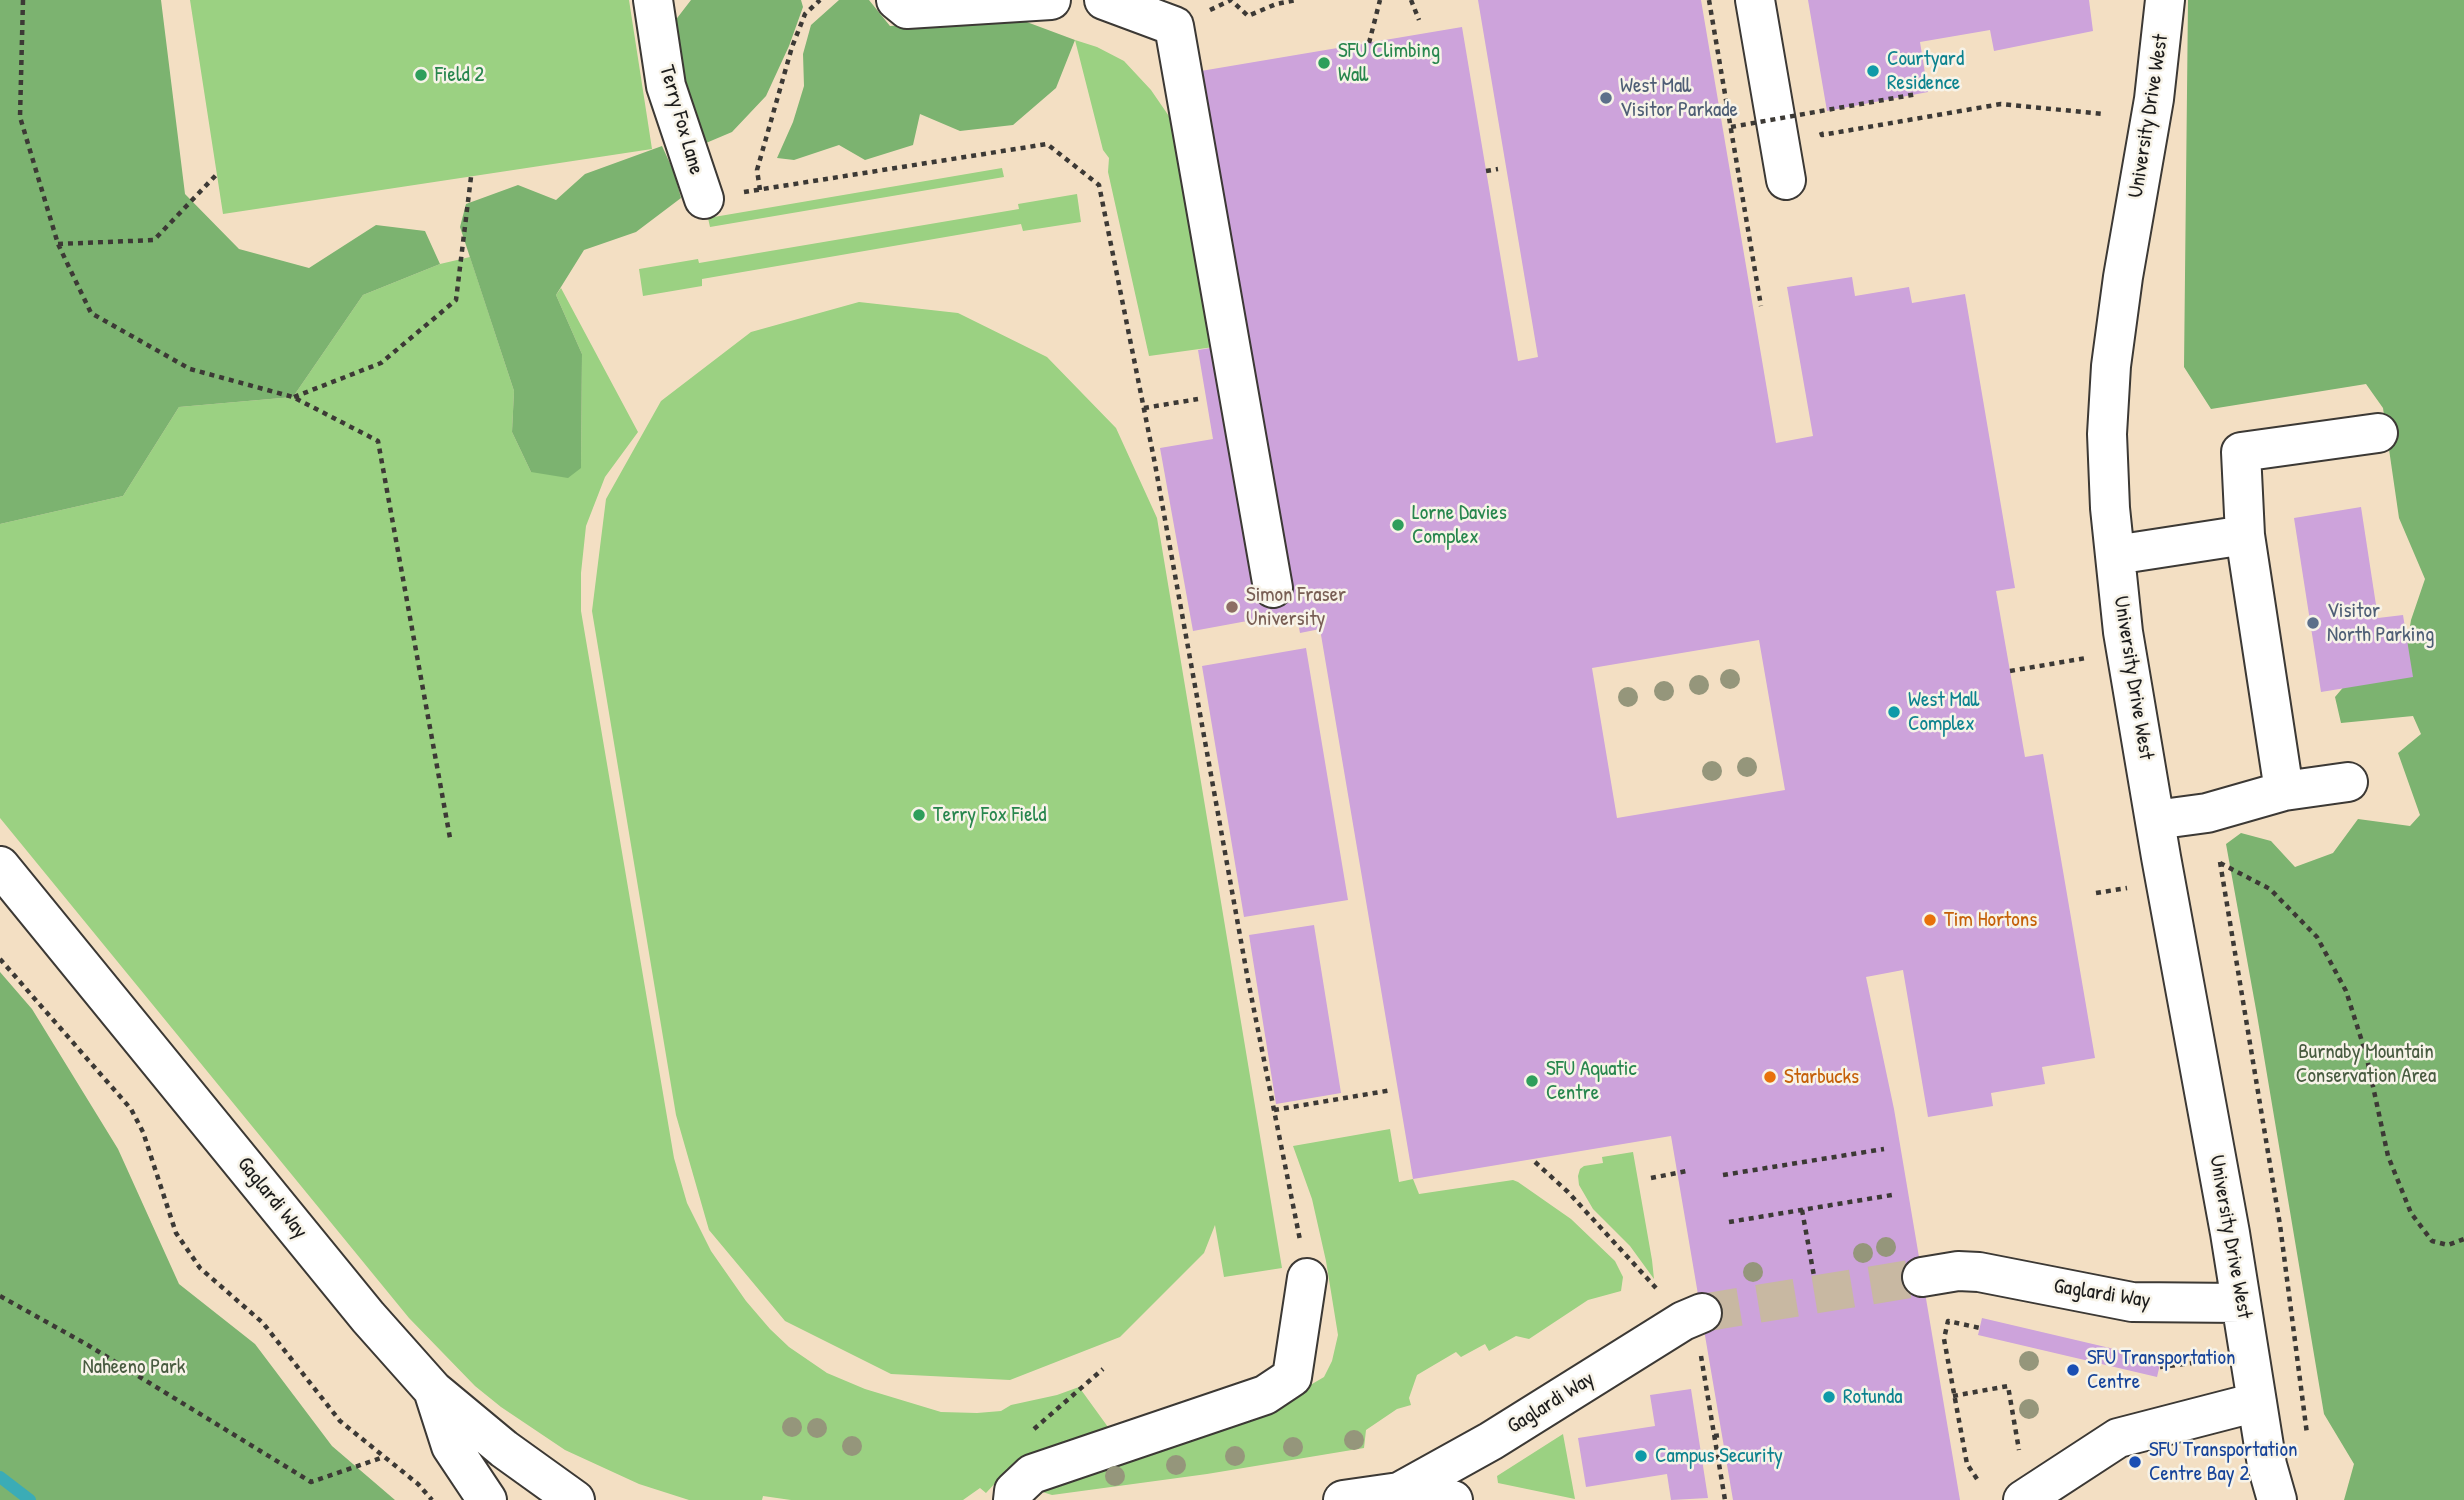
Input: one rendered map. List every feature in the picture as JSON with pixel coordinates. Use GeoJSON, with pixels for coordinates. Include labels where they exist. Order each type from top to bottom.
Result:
{"type":"FeatureCollection","features":[{"type":"Feature","properties":{"kind":"street","name":"Terry Fox Lane"},"geometry":{"type":"LineString","coordinates":[[653,0],[666,86],[704,199]]}},
{"type":"Feature","properties":{"kind":"street"},"geometry":{"type":"LineString","coordinates":[[896,0],[907,9],[1051,0]]}},
{"type":"Feature","properties":{"kind":"street"},"geometry":{"type":"LineString","coordinates":[[1104,0],[1174,26],[1273,587]]}},
{"type":"Feature","properties":{"kind":"street"},"geometry":{"type":"LineString","coordinates":[[1755,0],[1786,180]]}},
{"type":"Feature","properties":{"kind":"street","name":"University Drive West"},"geometry":{"type":"LineString","coordinates":[[2165,0],[2154,99],[2123,277],[2111,366],[2108,434],[2110,509],[2123,632],[2267,1465],[2277,1500]]}},
{"type":"Feature","properties":{"kind":"street"},"geometry":{"type":"LineString","coordinates":[[2284,791],[2245,535],[2241,452],[2378,433]]}},
{"type":"Feature","properties":{"kind":"street"},"geometry":{"type":"LineString","coordinates":[[2115,555],[2245,535]]}},
{"type":"Feature","properties":{"kind":"street"},"geometry":{"type":"LineString","coordinates":[[2155,820],[2207,813],[2284,791],[2348,782]]}},
{"type":"Feature","properties":{"kind":"street","name":"Gaglardi Way"},"geometry":{"type":"LineString","coordinates":[[0,866],[368,1317],[433,1390],[504,1449],[575,1500]]}},
{"type":"Feature","properties":{"kind":"street","name":"Gaglardi Way"},"geometry":{"type":"LineString","coordinates":[[1922,1277],[1958,1271],[1979,1272],[2132,1302],[2241,1303]]}},
{"type":"Feature","properties":{"kind":"street"},"geometry":{"type":"LineString","coordinates":[[1013,1500],[1014,1491],[1032,1474],[1265,1395],[1292,1377],[1307,1278]]}},
{"type":"Feature","properties":{"kind":"street","name":"Gaglardi Way"},"geometry":{"type":"LineString","coordinates":[[1399,1492],[1491,1441],[1683,1321],[1700,1330]]}},
{"type":"Feature","properties":{"kind":"street"},"geometry":{"type":"LineString","coordinates":[[433,1390],[451,1446],[487,1500]]}},
{"type":"Feature","properties":{"kind":"street"},"geometry":{"type":"LineString","coordinates":[[2023,1500],[2118,1438],[2257,1402]]}},
{"type":"Feature","properties":{"kind":"street","name":"Gaglardi Way"},"geometry":{"type":"LineString","coordinates":[[1343,1500],[1399,1492],[1453,1500]]}},
{"type":"Feature","properties":{"kind":"path"},"geometry":{"type":"LineString","coordinates":[[23,0],[20,117],[58,244],[91,313],[190,369],[293,397],[377,441],[450,838]]}},
{"type":"Feature","properties":{"kind":"path"},"geometry":{"type":"LineString","coordinates":[[760,190],[757,170],[792,47],[806,14],[820,0]]}},
{"type":"Feature","properties":{"kind":"path"},"geometry":{"type":"LineString","coordinates":[[1174,26],[1231,0],[1248,16],[1276,4],[1296,0]]}},
{"type":"Feature","properties":{"kind":"path"},"geometry":{"type":"LineString","coordinates":[[1369,43],[1380,0]]}},
{"type":"Feature","properties":{"kind":"path"},"geometry":{"type":"LineString","coordinates":[[1411,0],[1419,20]]}},
{"type":"Feature","properties":{"kind":"path"},"geometry":{"type":"LineString","coordinates":[[1709,0],[1761,306]]}},
{"type":"Feature","properties":{"kind":"path"},"geometry":{"type":"LineString","coordinates":[[1731,127],[1916,94]]}},
{"type":"Feature","properties":{"kind":"path"},"geometry":{"type":"LineString","coordinates":[[1821,127],[1822,135],[2001,104],[2103,114]]}},
{"type":"Feature","properties":{"kind":"path"},"geometry":{"type":"LineString","coordinates":[[704,199],[1047,144],[1099,185],[1144,408],[1248,980],[1307,1278]]}},
{"type":"Feature","properties":{"kind":"path"},"geometry":{"type":"LineString","coordinates":[[1486,171],[1498,169]]}},
{"type":"Feature","properties":{"kind":"path"},"geometry":{"type":"LineString","coordinates":[[58,244],[154,240],[217,174]]}},
{"type":"Feature","properties":{"kind":"path"},"geometry":{"type":"LineString","coordinates":[[293,397],[381,363],[456,300],[471,177]]}},
{"type":"Feature","properties":{"kind":"path"},"geometry":{"type":"LineString","coordinates":[[1144,408],[1206,398]]}},
{"type":"Feature","properties":{"kind":"path"},"geometry":{"type":"LineString","coordinates":[[2010,671],[2097,656]]}},
{"type":"Feature","properties":{"kind":"path"},"geometry":{"type":"LineString","coordinates":[[2307,1434],[2280,1225],[2220,862],[2270,889],[2318,937],[2346,991],[2365,1054],[2388,1156],[2411,1213],[2431,1241],[2448,1245],[2464,1239]]}},
{"type":"Feature","properties":{"kind":"path"},"geometry":{"type":"LineString","coordinates":[[2096,893],[2135,886]]}},
{"type":"Feature","properties":{"kind":"path"},"geometry":{"type":"LineString","coordinates":[[0,959],[131,1109],[143,1132],[176,1233],[200,1268],[263,1323],[340,1421],[418,1484],[432,1500]]}},
{"type":"Feature","properties":{"kind":"path"},"geometry":{"type":"LineString","coordinates":[[1274,1110],[1392,1090]]}},
{"type":"Feature","properties":{"kind":"path"},"geometry":{"type":"LineString","coordinates":[[1723,1175],[1884,1149]]}},
{"type":"Feature","properties":{"kind":"path"},"geometry":{"type":"LineString","coordinates":[[1535,1162],[1568,1192],[1656,1288]]}},
{"type":"Feature","properties":{"kind":"path"},"geometry":{"type":"LineString","coordinates":[[1651,1178],[1687,1171]]}},
{"type":"Feature","properties":{"kind":"path"},"geometry":{"type":"LineString","coordinates":[[1729,1222],[1892,1195]]}},
{"type":"Feature","properties":{"kind":"path"},"geometry":{"type":"LineString","coordinates":[[1802,1210],[1814,1276]]}},
{"type":"Feature","properties":{"kind":"path"},"geometry":{"type":"LineString","coordinates":[[0,1296],[86,1344],[311,1482],[384,1457]]}},
{"type":"Feature","properties":{"kind":"path"},"geometry":{"type":"LineString","coordinates":[[1977,1479],[1967,1464],[1944,1339],[1948,1321],[1980,1328]]}},
{"type":"Feature","properties":{"kind":"path"},"geometry":{"type":"LineString","coordinates":[[1700,1330],[1725,1500]]}},
{"type":"Feature","properties":{"kind":"path"},"geometry":{"type":"LineString","coordinates":[[2160,1367],[2201,1362]]}},
{"type":"Feature","properties":{"kind":"path"},"geometry":{"type":"LineString","coordinates":[[1953,1396],[2008,1386],[2019,1450]]}},
{"type":"Feature","properties":{"kind":"path"},"geometry":{"type":"LineString","coordinates":[[1714,1436],[1722,1435]]}},
{"type":"Feature","properties":{"kind":"green space"},"geometry":{"type":"Polygon","coordinates":[[[0,0],[161,0],[185,194],[239,249],[309,268],[376,225],[425,231],[440,264],[363,295],[293,397],[179,407],[123,496],[0,524],[0,0]]]}},
{"type":"Feature","properties":{"kind":"green space","name":"Field 2"},"geometry":{"type":"Polygon","coordinates":[[[190,0],[629,0],[652,149],[223,214],[190,0]]]}},
{"type":"Feature","properties":{"kind":"green space"},"geometry":{"type":"Polygon","coordinates":[[[691,0],[801,0],[803,7],[766,96],[732,132],[706,143],[680,91],[671,26],[691,0]]]}},
{"type":"Feature","properties":{"kind":"green space"},"geometry":{"type":"Polygon","coordinates":[[[839,0],[869,0],[890,26],[1016,18],[1075,40],[1056,88],[1013,125],[960,131],[920,114],[913,145],[865,160],[839,145],[794,160],[777,158],[793,122],[804,86],[803,54],[811,25],[839,0]]]}},
{"type":"Feature","properties":{"kind":"green space","name":"Burnaby Mountain Conservation Area"},"geometry":{"type":"Polygon","coordinates":[[[2188,0],[2464,0],[2464,1500],[2344,1500],[2354,1464],[2324,1414],[2226,844],[2241,833],[2271,841],[2295,867],[2333,853],[2358,819],[2410,826],[2420,815],[2398,753],[2421,734],[2413,716],[2341,723],[2335,697],[2363,664],[2404,664],[2411,620],[2425,579],[2399,518],[2383,408],[2366,384],[2211,409],[2184,367],[2188,0]]]}},
{"type":"Feature","properties":{"kind":"green space"},"geometry":{"type":"Polygon","coordinates":[[[1075,40],[1097,47],[1124,61],[1151,90],[1186,141],[1221,346],[1149,356],[1108,172],[1109,158],[1103,150],[1075,40]]]}},
{"type":"Feature","properties":{"kind":"green space"},"geometry":{"type":"Polygon","coordinates":[[[662,146],[674,172],[681,198],[636,232],[584,250],[556,295],[582,354],[581,468],[568,478],[531,472],[512,432],[514,391],[460,227],[466,204],[518,185],[556,200],[585,174],[662,146]]]}},
{"type":"Feature","properties":{"kind":"green space"},"geometry":{"type":"Polygon","coordinates":[[[1002,168],[1004,177],[710,227],[708,218],[1002,168]]]}},
{"type":"Feature","properties":{"kind":"green space"},"geometry":{"type":"Polygon","coordinates":[[[1077,194],[1081,222],[1023,231],[1021,224],[702,279],[702,286],[643,296],[639,269],[698,259],[699,263],[1019,209],[1018,204],[1077,194]]]}},
{"type":"Feature","properties":{"kind":"green space"},"geometry":{"type":"Polygon","coordinates":[[[470,257],[514,391],[512,432],[531,472],[581,467],[582,354],[556,295],[561,288],[638,432],[605,477],[586,526],[581,573],[581,611],[674,1158],[687,1203],[711,1251],[746,1301],[770,1329],[789,1347],[827,1373],[865,1389],[941,1412],[1001,1411],[1011,1405],[1057,1395],[1079,1387],[1113,1434],[1026,1458],[1011,1466],[986,1493],[980,1488],[963,1500],[791,1500],[763,1496],[762,1500],[689,1500],[639,1484],[565,1450],[475,1386],[409,1318],[0,818],[0,524],[123,496],[179,407],[293,397],[363,295],[440,264],[470,257]]]}},
{"type":"Feature","properties":{"kind":"green space","name":"Terry Fox Field"},"geometry":{"type":"Polygon","coordinates":[[[859,302],[958,313],[1047,357],[1116,428],[1157,518],[1282,1268],[1224,1277],[1215,1225],[1204,1253],[1120,1337],[1010,1380],[891,1374],[785,1321],[709,1230],[676,1115],[592,611],[606,499],[661,401],[751,332],[859,302]]]}},
{"type":"Feature","properties":{"kind":"green space","name":"Naheeno Park"},"geometry":{"type":"Polygon","coordinates":[[[0,972],[32,1009],[118,1149],[179,1284],[255,1344],[332,1446],[395,1500],[0,1500],[0,972]]]}},
{"type":"Feature","properties":{"kind":"green space"},"geometry":{"type":"Polygon","coordinates":[[[1390,1129],[1399,1182],[1413,1179],[1419,1194],[1513,1180],[1518,1182],[1571,1219],[1615,1261],[1623,1277],[1621,1291],[1588,1300],[1529,1339],[1516,1336],[1489,1351],[1485,1344],[1461,1357],[1456,1352],[1417,1375],[1409,1398],[1411,1405],[1397,1409],[1366,1430],[1364,1448],[1207,1474],[1052,1495],[1036,1490],[1278,1404],[1324,1377],[1332,1361],[1338,1335],[1326,1261],[1312,1199],[1293,1146],[1390,1129]]]}},
{"type":"Feature","properties":{"kind":"green space"},"geometry":{"type":"Polygon","coordinates":[[[1633,1152],[1654,1279],[1630,1246],[1593,1209],[1579,1185],[1578,1176],[1584,1166],[1603,1163],[1602,1157],[1633,1152]]]}},
{"type":"Feature","properties":{"kind":"green space"},"geometry":{"type":"Polygon","coordinates":[[[1563,1434],[1575,1499],[1498,1483],[1497,1476],[1563,1434]]]}},
{"type":"Feature","properties":{"kind":"building"},"geometry":{"type":"Polygon","coordinates":[[[1478,0],[1701,0],[1776,443],[1813,436],[1787,287],[1852,277],[1855,296],[1909,287],[1912,303],[1965,294],[2015,588],[1996,591],[2025,757],[2043,754],[2095,1058],[2042,1067],[2045,1084],[1991,1093],[1993,1106],[1928,1117],[1903,970],[1866,977],[1894,1109],[1960,1500],[1733,1500],[1671,1136],[1413,1179],[1320,629],[1300,633],[1296,612],[1193,631],[1160,448],[1213,439],[1198,350],[1235,344],[1189,73],[1462,27],[1518,361],[1538,357],[1478,0]],[[1759,640],[1592,668],[1617,818],[1785,790],[1759,640]]]}},
{"type":"Feature","properties":{"kind":"building","name":"Courtyard Residence"},"geometry":{"type":"Polygon","coordinates":[[[1808,0],[2089,0],[2093,31],[1994,51],[1990,30],[1920,42],[1928,92],[1827,111],[1808,0]]]}},
{"type":"Feature","properties":{"kind":"building"},"geometry":{"type":"Polygon","coordinates":[[[2361,507],[2378,618],[2403,615],[2413,677],[2321,692],[2294,518],[2361,507]]]}},
{"type":"Feature","properties":{"kind":"building"},"geometry":{"type":"Polygon","coordinates":[[[1306,648],[1348,900],[1244,917],[1202,666],[1306,648]]]}},
{"type":"Feature","properties":{"kind":"building"},"geometry":{"type":"Polygon","coordinates":[[[1314,925],[1341,1093],[1276,1104],[1249,935],[1314,925]]]}},
{"type":"Feature","properties":{"kind":"building"},"geometry":{"type":"Polygon","coordinates":[[[1982,1318],[2161,1360],[2157,1377],[1978,1335],[1982,1318]]]}},
{"type":"Feature","properties":{"kind":"building","name":"Campus Security"},"geometry":{"type":"Polygon","coordinates":[[[1691,1389],[1708,1498],[1671,1500],[1667,1474],[1586,1487],[1578,1438],[1655,1426],[1650,1395],[1691,1389]]]}},
{"type":"Feature","properties":{"kind":"waterway"},"geometry":{"type":"LineString","coordinates":[[0,1477],[30,1500]]}},
{"type":"Feature","properties":{"kind":"tunnel"},"geometry":{"type":"LineString","coordinates":[[1702,1313],[1922,1277]]}},
{"type":"Feature","properties":{"kind":"place","name":"SFU Climbing Wall"},"geometry":{"type":"Point","coordinates":[1324,63]}},
{"type":"Feature","properties":{"kind":"place","name":"Courtyard Residence"},"geometry":{"type":"Point","coordinates":[1873,71]}},
{"type":"Feature","properties":{"kind":"place","name":"Field 2"},"geometry":{"type":"Point","coordinates":[421,75]}},
{"type":"Feature","properties":{"kind":"place","name":"West Mall Visitor Parkade"},"geometry":{"type":"Point","coordinates":[1606,98]}},
{"type":"Feature","properties":{"kind":"place","name":"Lorne Davies Complex"},"geometry":{"type":"Point","coordinates":[1398,525]}},
{"type":"Feature","properties":{"kind":"place","name":"Simon Fraser University"},"geometry":{"type":"Point","coordinates":[1232,607]}},
{"type":"Feature","properties":{"kind":"place","name":"Visitor North Parking"},"geometry":{"type":"Point","coordinates":[2313,623]}},
{"type":"Feature","properties":{"kind":"place","name":"West Mall Complex"},"geometry":{"type":"Point","coordinates":[1894,712]}},
{"type":"Feature","properties":{"kind":"place","name":"Terry Fox Field"},"geometry":{"type":"Point","coordinates":[919,815]}},
{"type":"Feature","properties":{"kind":"place","name":"Tim Hortons"},"geometry":{"type":"Point","coordinates":[1930,920]}},
{"type":"Feature","properties":{"kind":"place","name":"Starbucks"},"geometry":{"type":"Point","coordinates":[1770,1077]}},
{"type":"Feature","properties":{"kind":"place","name":"SFU Aquatic Centre"},"geometry":{"type":"Point","coordinates":[1532,1081]}},
{"type":"Feature","properties":{"kind":"place","name":"SFU Transportation Centre"},"geometry":{"type":"Point","coordinates":[2073,1370]}},
{"type":"Feature","properties":{"kind":"place","name":"Rotunda"},"geometry":{"type":"Point","coordinates":[1829,1397]}},
{"type":"Feature","properties":{"kind":"place","name":"Campus Security"},"geometry":{"type":"Point","coordinates":[1641,1456]}},
{"type":"Feature","properties":{"kind":"place","name":"SFU Transportation Centre Bay 2"},"geometry":{"type":"Point","coordinates":[2135,1462]}}]}
